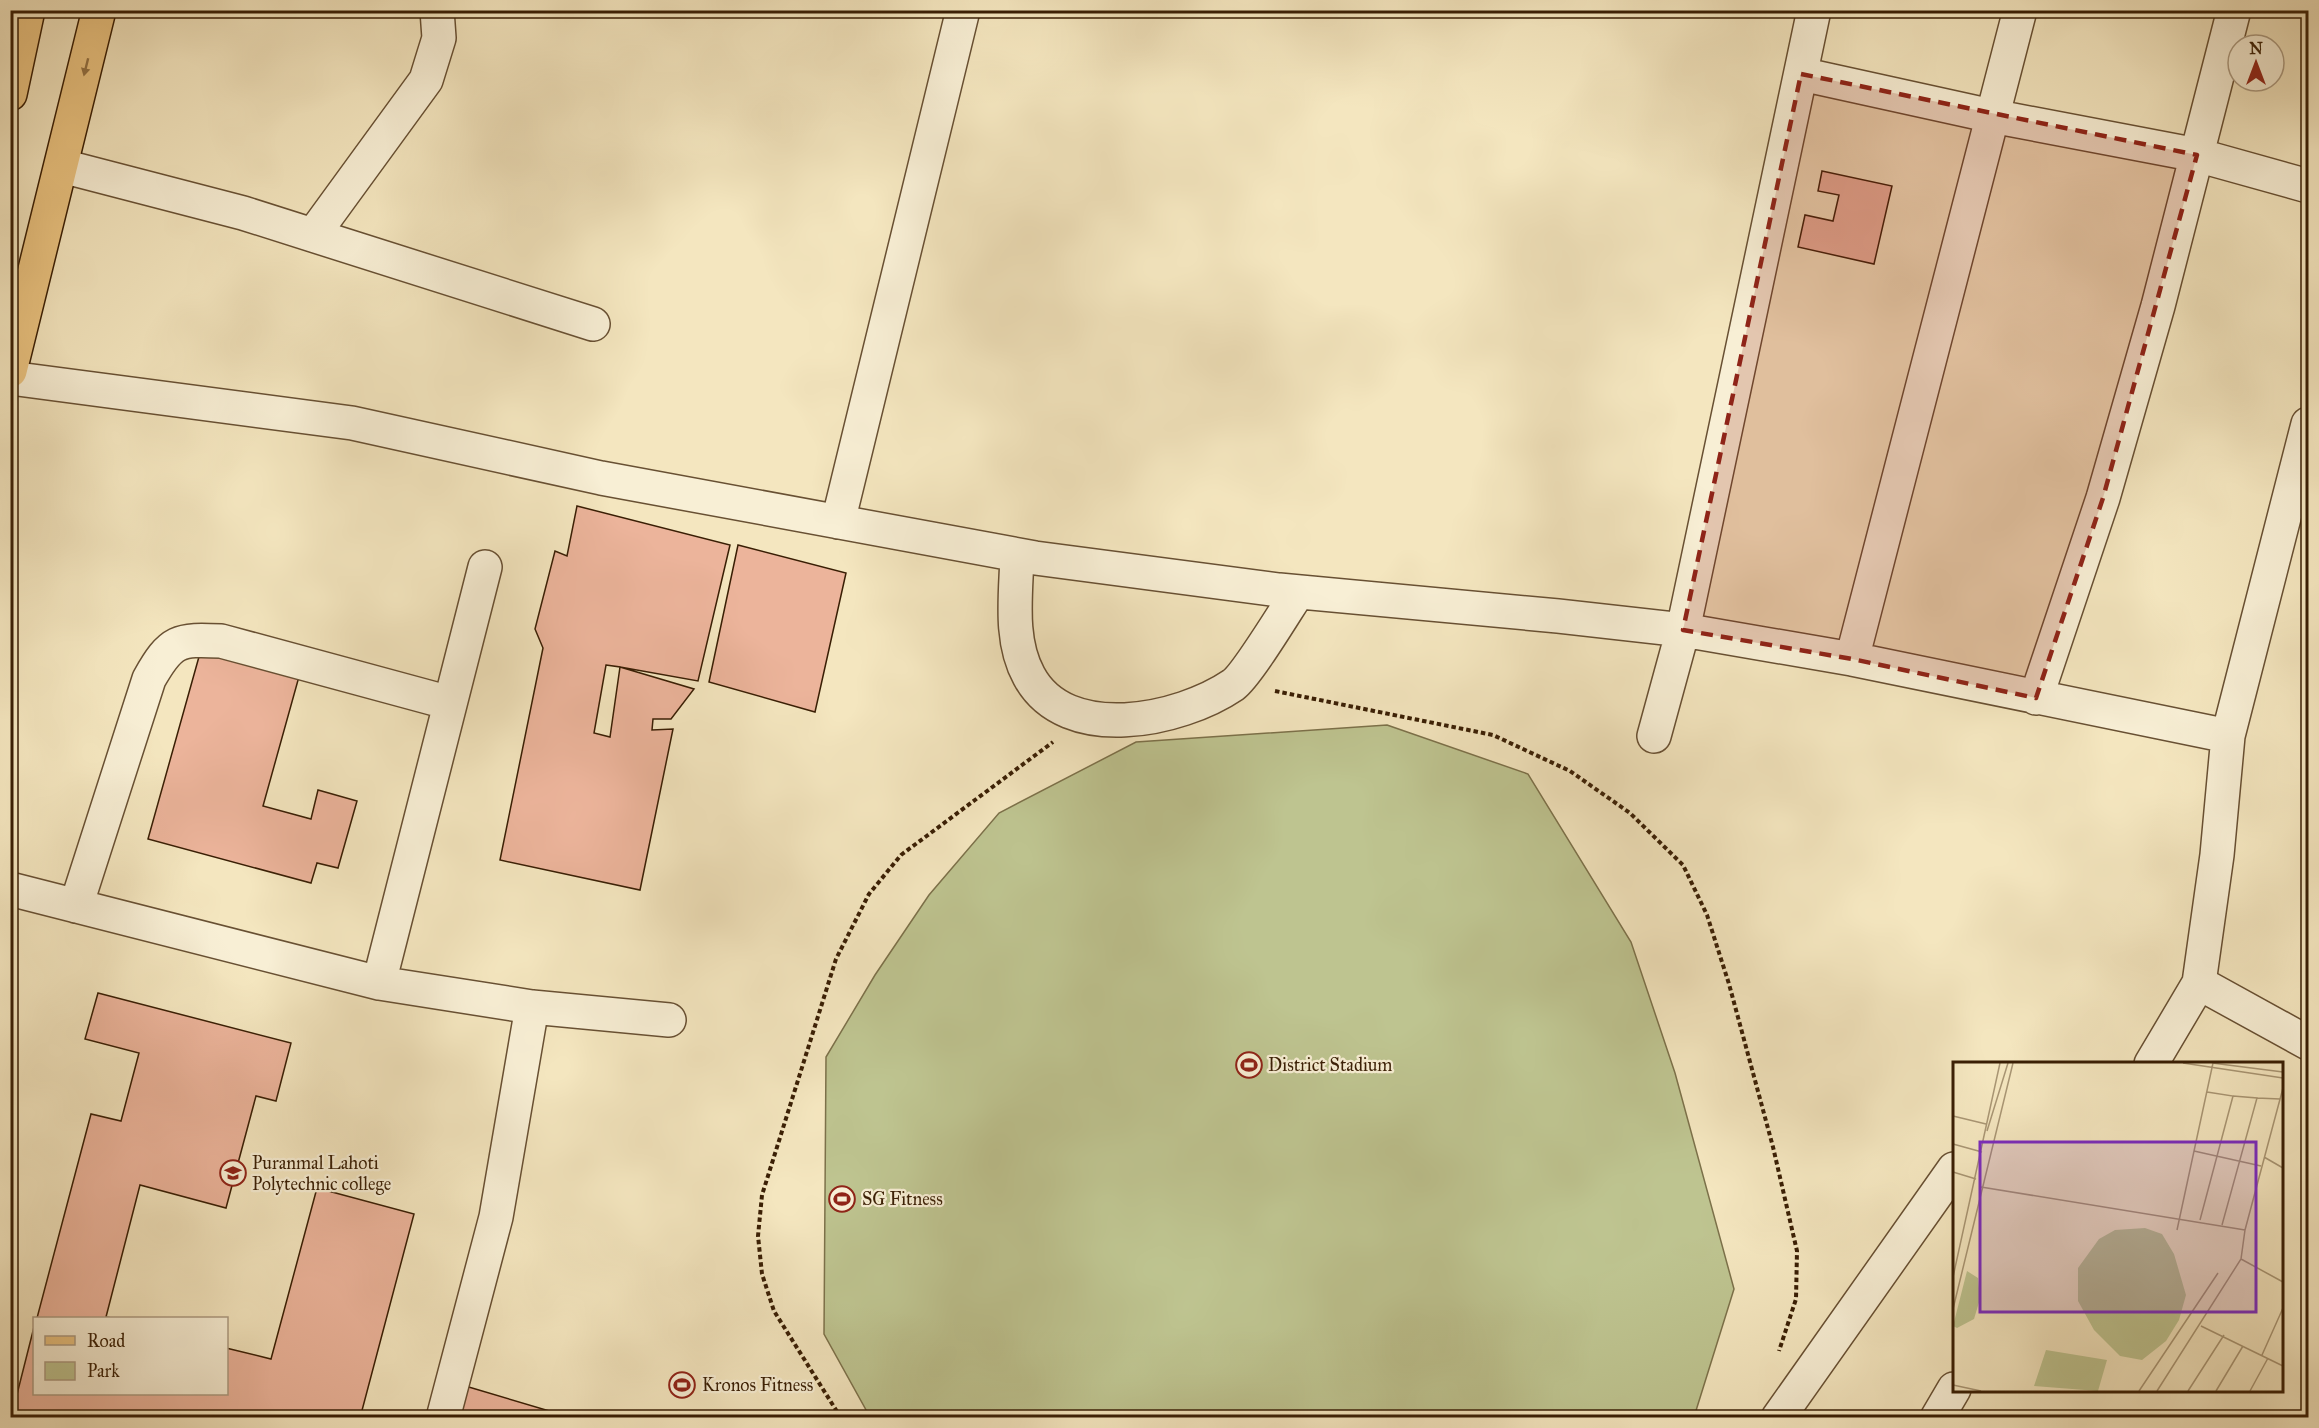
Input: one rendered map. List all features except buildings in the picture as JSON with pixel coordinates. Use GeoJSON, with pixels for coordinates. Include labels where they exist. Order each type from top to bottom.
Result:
{"type":"FeatureCollection","features":[{"type":"Feature","properties":{"kind":"main road"},"geometry":{"type":"LineString","coordinates":[[11,88],[27,10]]}},
{"type":"Feature","properties":{"kind":"main road"},"geometry":{"type":"LineString","coordinates":[[10,371],[99,10]]}},
{"type":"Feature","properties":{"kind":"street"},"geometry":{"type":"LineString","coordinates":[[313,235],[426,80],[439,38],[437,10]]}},
{"type":"Feature","properties":{"kind":"street"},"geometry":{"type":"LineString","coordinates":[[838,522],[963,10]]}},
{"type":"Feature","properties":{"kind":"street"},"geometry":{"type":"LineString","coordinates":[[1654,736],[1683,630],[1814,10]]}},
{"type":"Feature","properties":{"kind":"street"},"geometry":{"type":"LineString","coordinates":[[1852,659],[2020,10]]}},
{"type":"Feature","properties":{"kind":"street"},"geometry":{"type":"LineString","coordinates":[[2036,698],[2103,498],[2158,306],[2234,10]]}},
{"type":"Feature","properties":{"kind":"street"},"geometry":{"type":"LineString","coordinates":[[1801,74],[1992,116],[2197,155],[2308,186]]}},
{"type":"Feature","properties":{"kind":"street"},"geometry":{"type":"LineString","coordinates":[[62,166],[243,213],[593,324]]}},
{"type":"Feature","properties":{"kind":"street"},"geometry":{"type":"LineString","coordinates":[[10,378],[352,423],[602,478],[1017,555],[1298,592],[1683,630],[1852,659],[2228,736]]}},
{"type":"Feature","properties":{"kind":"street"},"geometry":{"type":"LineString","coordinates":[[2152,1062],[2199,983],[2217,855],[2228,736],[2308,424]]}},
{"type":"Feature","properties":{"kind":"street"},"geometry":{"type":"LineString","coordinates":[[1017,555],[1016,619],[1019,649],[1029,676],[1054,704],[1088,717],[1122,721],[1170,715],[1202,702],[1235,683],[1298,592]]}},
{"type":"Feature","properties":{"kind":"street"},"geometry":{"type":"LineString","coordinates":[[379,983],[485,567]]}},
{"type":"Feature","properties":{"kind":"street"},"geometry":{"type":"LineString","coordinates":[[76,906],[149,679],[164,652],[188,640],[222,641],[450,703]]}},
{"type":"Feature","properties":{"kind":"street"},"geometry":{"type":"LineString","coordinates":[[10,889],[379,983],[532,1007],[669,1020]]}},
{"type":"Feature","properties":{"kind":"street"},"geometry":{"type":"LineString","coordinates":[[2199,983],[2308,1043]]}},
{"type":"Feature","properties":{"kind":"street"},"geometry":{"type":"LineString","coordinates":[[443,1418],[496,1217],[532,1007]]}},
{"type":"Feature","properties":{"kind":"street"},"geometry":{"type":"LineString","coordinates":[[1778,1418],[1953,1170]]}},
{"type":"Feature","properties":{"kind":"street"},"geometry":{"type":"LineString","coordinates":[[1937,1418],[1953,1391]]}},
{"type":"Feature","properties":{"kind":"path"},"geometry":{"type":"LineString","coordinates":[[1235,683],[1493,735],[1570,771],[1630,813],[1683,865],[1707,915],[1729,984],[1773,1147],[1797,1251],[1796,1299],[1774,1361]]}},
{"type":"Feature","properties":{"kind":"path"},"geometry":{"type":"LineString","coordinates":[[841,1418],[774,1311],[762,1275],[758,1236],[762,1195],[836,959],[869,894],[901,855],[1088,717]]}},
{"type":"Feature","properties":{"kind":"highlighted area"},"geometry":{"type":"Polygon","coordinates":[[[1801,74],[2197,155],[2103,498],[2036,698],[1852,659],[1683,630],[1801,74]]]}},
{"type":"Feature","properties":{"kind":"green space","name":"District Stadium"},"geometry":{"type":"Polygon","coordinates":[[[1387,725],[1528,774],[1631,942],[1675,1073],[1734,1289],[1694,1417],[870,1417],[824,1334],[826,1057],[875,975],[929,895],[999,813],[1136,742],[1387,725]]]}},
{"type":"Feature","properties":{"kind":"place","name":"District Stadium"},"geometry":{"type":"Point","coordinates":[1249,1065]}},
{"type":"Feature","properties":{"kind":"place","name":"Puranmal Lahoti Polytechnic college"},"geometry":{"type":"Point","coordinates":[233,1173]}},
{"type":"Feature","properties":{"kind":"place","name":"SG Fitness"},"geometry":{"type":"Point","coordinates":[842,1199]}},
{"type":"Feature","properties":{"kind":"place","name":"Kronos Fitness"},"geometry":{"type":"Point","coordinates":[682,1385]}}]}
